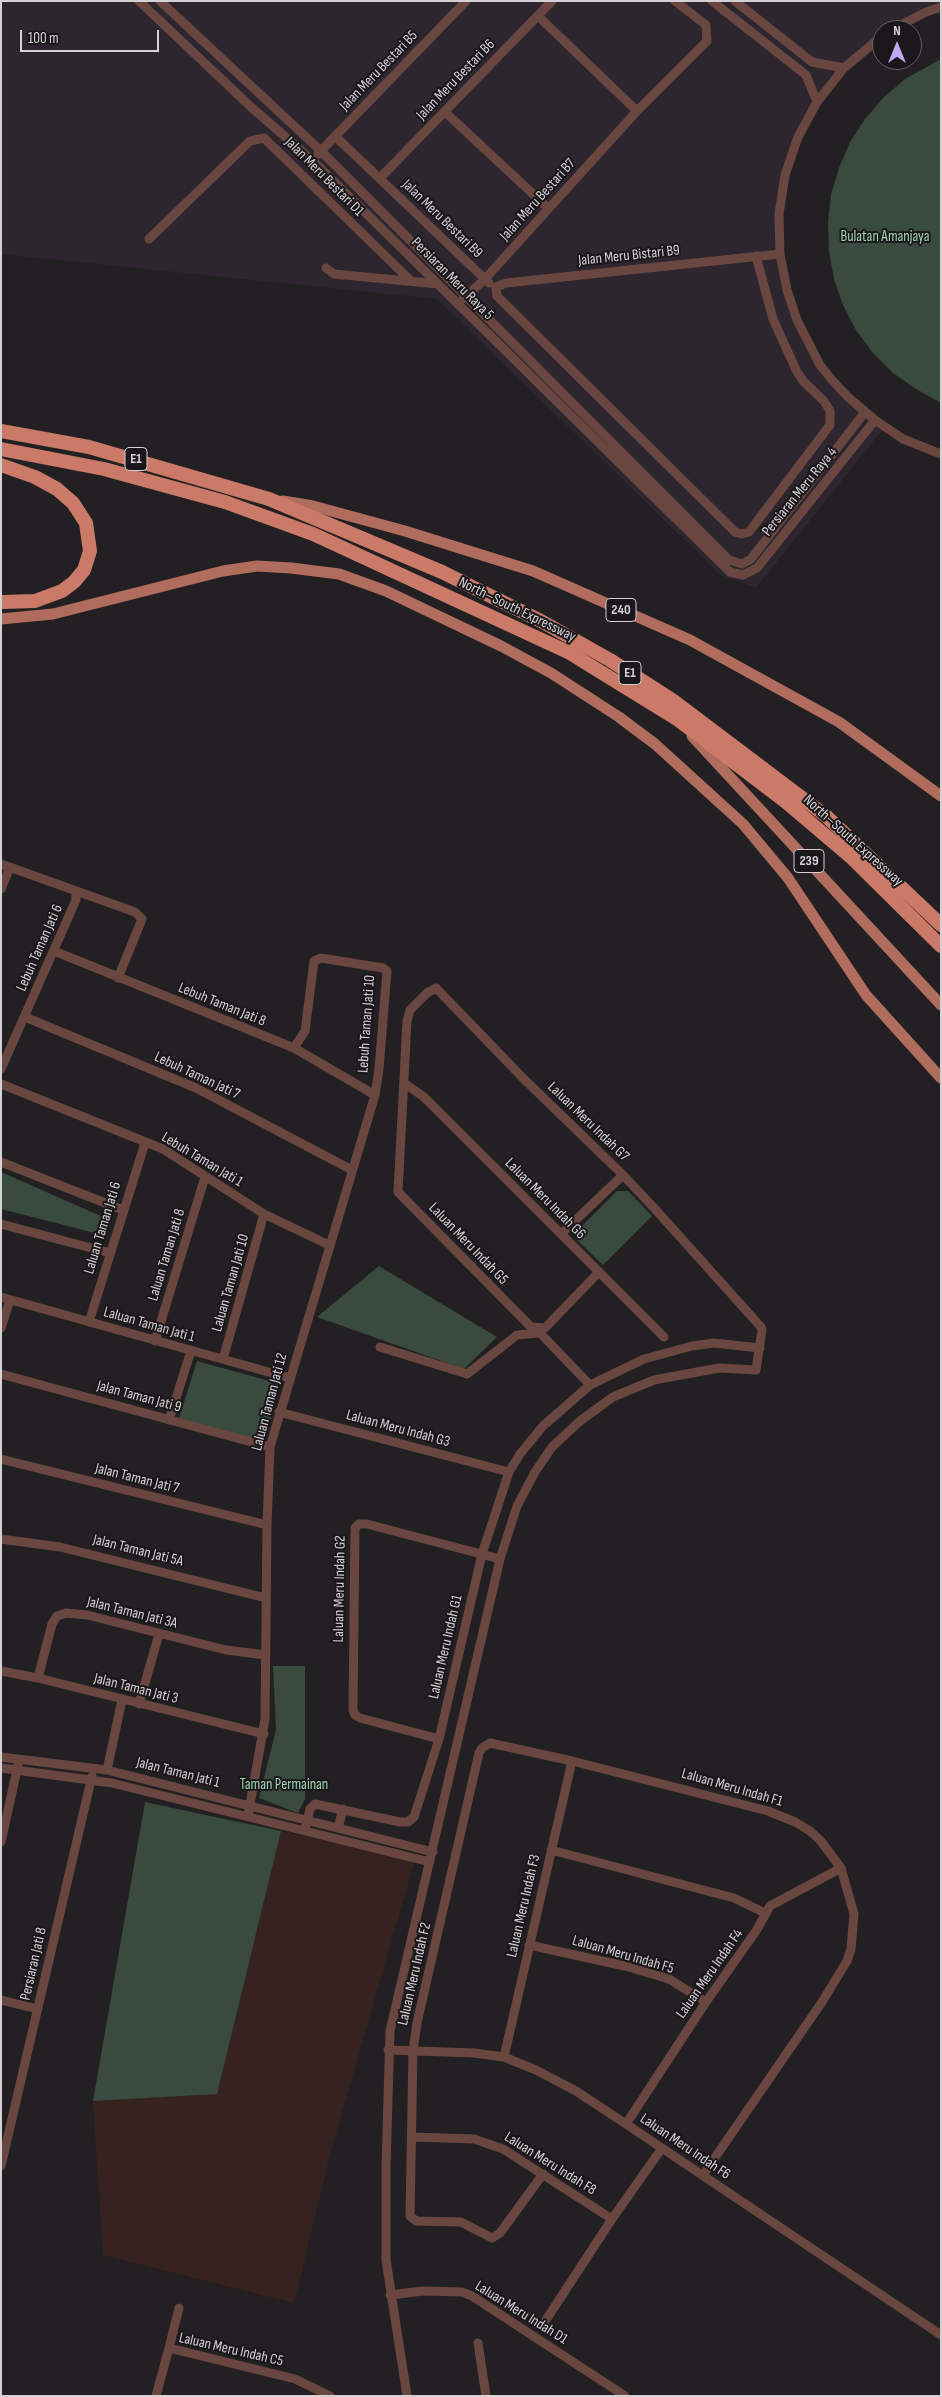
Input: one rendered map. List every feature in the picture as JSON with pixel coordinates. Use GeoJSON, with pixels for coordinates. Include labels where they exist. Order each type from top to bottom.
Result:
{"type":"FeatureCollection","features":[{"type":"Feature","properties":{"kind":"highway","name":"North–South Expressway"},"geometry":{"type":"LineString","coordinates":[[1,431],[89,447],[269,499],[442,572],[541,621],[610,660],[676,702],[826,816],[941,925]]}},
{"type":"Feature","properties":{"kind":"highway","name":"North–South Expressway"},"geometry":{"type":"LineString","coordinates":[[1,449],[68,460],[225,502],[313,534],[570,653],[677,719],[786,802],[852,858],[941,946]]}},
{"type":"Feature","properties":{"kind":"highway"},"geometry":{"type":"LineString","coordinates":[[1,465],[35,477],[57,489],[73,503],[86,523],[90,550],[84,570],[74,582],[62,591],[34,600],[1,602]]}},
{"type":"Feature","properties":{"kind":"main road","name":"240"},"geometry":{"type":"LineString","coordinates":[[269,499],[313,506],[405,531],[533,571],[664,628],[690,640],[839,722],[941,796]]}},
{"type":"Feature","properties":{"kind":"main road"},"geometry":{"type":"LineString","coordinates":[[1,619],[53,614],[223,571],[257,566],[339,574],[386,591],[501,646],[550,673],[634,728],[655,744],[743,824],[788,878],[866,995],[941,1078]]}},
{"type":"Feature","properties":{"kind":"main road","name":"239"},"geometry":{"type":"LineString","coordinates":[[677,719],[941,1005]]}},
{"type":"Feature","properties":{"kind":"street","name":"Persiaran Meru Raya 5"},"geometry":{"type":"LineString","coordinates":[[139,1],[251,106],[312,160],[730,572],[743,575]]}},
{"type":"Feature","properties":{"kind":"street","name":"Persiaran Meru Raya 5"},"geometry":{"type":"LineString","coordinates":[[160,1],[321,151],[729,560],[742,564]]}},
{"type":"Feature","properties":{"kind":"street","name":"Jalan Meru Bestari B5"},"geometry":{"type":"LineString","coordinates":[[312,160],[466,1]]}},
{"type":"Feature","properties":{"kind":"street","name":"Jalan Meru Bestari B6"},"geometry":{"type":"LineString","coordinates":[[380,178],[552,1]]}},
{"type":"Feature","properties":{"kind":"street","name":"Jalan Meru Bestari B7"},"geometry":{"type":"LineString","coordinates":[[458,304],[484,280],[637,112],[707,41],[706,25],[675,1]]}},
{"type":"Feature","properties":{"kind":"street"},"geometry":{"type":"LineString","coordinates":[[712,1],[806,75],[817,102]]}},
{"type":"Feature","properties":{"kind":"street"},"geometry":{"type":"LineString","coordinates":[[734,1],[812,62],[844,68]]}},
{"type":"Feature","properties":{"kind":"street"},"geometry":{"type":"LineString","coordinates":[[910,20],[941,7]]}},
{"type":"Feature","properties":{"kind":"street"},"geometry":{"type":"LineString","coordinates":[[538,16],[637,112]]}},
{"type":"Feature","properties":{"kind":"street"},"geometry":{"type":"LineString","coordinates":[[872,44],[844,68],[817,102],[798,137],[786,175],[780,214],[780,254],[787,290],[807,341],[832,380],[864,412],[875,420],[904,439],[941,454]]}},
{"type":"Feature","properties":{"kind":"street"},"geometry":{"type":"LineString","coordinates":[[445,112],[548,208]]}},
{"type":"Feature","properties":{"kind":"street"},"geometry":{"type":"LineString","coordinates":[[335,136],[380,178]]}},
{"type":"Feature","properties":{"kind":"street","name":"Jalan Meru Bestari D1"},"geometry":{"type":"LineString","coordinates":[[149,239],[250,141],[264,138],[411,281]]}},
{"type":"Feature","properties":{"kind":"street","name":"Jalan Meru Bestari B9"},"geometry":{"type":"LineString","coordinates":[[380,178],[484,280]]}},
{"type":"Feature","properties":{"kind":"street","name":"Jalan Meru Bistari B9"},"geometry":{"type":"LineString","coordinates":[[496,287],[506,283],[780,254]]}},
{"type":"Feature","properties":{"kind":"street"},"geometry":{"type":"LineString","coordinates":[[484,280],[496,287],[497,296],[735,532],[742,534],[748,532],[830,425],[831,416],[824,401],[804,382],[797,372],[773,318],[756,256]]}},
{"type":"Feature","properties":{"kind":"street"},"geometry":{"type":"LineString","coordinates":[[326,268],[334,274],[438,284]]}},
{"type":"Feature","properties":{"kind":"street","name":"Persiaran Meru Raya 4"},"geometry":{"type":"LineString","coordinates":[[742,564],[752,558],[864,412]]}},
{"type":"Feature","properties":{"kind":"street","name":"Persiaran Meru Raya 4"},"geometry":{"type":"LineString","coordinates":[[743,575],[757,568],[875,420]]}},
{"type":"Feature","properties":{"kind":"street"},"geometry":{"type":"LineString","coordinates":[[742,564],[743,575]]}},
{"type":"Feature","properties":{"kind":"street"},"geometry":{"type":"LineString","coordinates":[[1,888],[6,866],[135,912],[142,919],[118,978]]}},
{"type":"Feature","properties":{"kind":"street","name":"Lebuh Taman Jati 6"},"geometry":{"type":"LineString","coordinates":[[1,1069],[76,900],[76,891]]}},
{"type":"Feature","properties":{"kind":"street","name":"Lebuh Taman Jati 8"},"geometry":{"type":"LineString","coordinates":[[54,951],[294,1048],[375,1094]]}},
{"type":"Feature","properties":{"kind":"street","name":"Lebuh Taman Jati 10"},"geometry":{"type":"LineString","coordinates":[[294,1048],[304,1031],[314,961],[321,958],[385,969],[388,974],[375,1094]]}},
{"type":"Feature","properties":{"kind":"street","name":"Laluan Meru Indah G7"},"geometry":{"type":"LineString","coordinates":[[404,1083],[408,1015],[410,1010],[427,993],[436,988],[524,1079],[622,1175],[761,1327],[756,1370],[719,1368],[654,1380],[613,1398],[580,1421],[552,1447],[535,1472],[517,1506],[500,1559]]}},
{"type":"Feature","properties":{"kind":"street","name":"Lebuh Taman Jati 7"},"geometry":{"type":"LineString","coordinates":[[25,1017],[196,1088],[352,1170]]}},
{"type":"Feature","properties":{"kind":"street","name":"Laluan Meru Indah G6"},"geometry":{"type":"LineString","coordinates":[[404,1083],[424,1097],[664,1337]]}},
{"type":"Feature","properties":{"kind":"street","name":"Laluan Meru Indah G5"},"geometry":{"type":"LineString","coordinates":[[404,1083],[398,1192],[455,1248],[522,1320],[531,1327],[545,1328],[599,1272]]}},
{"type":"Feature","properties":{"kind":"street","name":"Lebuh Taman Jati 1"},"geometry":{"type":"LineString","coordinates":[[1,1084],[163,1150],[264,1214],[329,1245]]}},
{"type":"Feature","properties":{"kind":"street","name":"Laluan Taman Jati 12"},"geometry":{"type":"LineString","coordinates":[[248,1816],[264,1734],[270,1447],[375,1094]]}},
{"type":"Feature","properties":{"kind":"street","name":"Laluan Taman Jati 6"},"geometry":{"type":"LineString","coordinates":[[89,1322],[145,1143]]}},
{"type":"Feature","properties":{"kind":"street"},"geometry":{"type":"LineString","coordinates":[[1,1162],[123,1210]]}},
{"type":"Feature","properties":{"kind":"street"},"geometry":{"type":"LineString","coordinates":[[561,1234],[622,1175]]}},
{"type":"Feature","properties":{"kind":"street","name":"Laluan Taman Jati 8"},"geometry":{"type":"LineString","coordinates":[[155,1340],[205,1177]]}},
{"type":"Feature","properties":{"kind":"street","name":"Laluan Taman Jati 10"},"geometry":{"type":"LineString","coordinates":[[223,1360],[264,1214]]}},
{"type":"Feature","properties":{"kind":"street"},"geometry":{"type":"LineString","coordinates":[[1,1224],[110,1253]]}},
{"type":"Feature","properties":{"kind":"street"},"geometry":{"type":"LineString","coordinates":[[1,1328],[6,1299]]}},
{"type":"Feature","properties":{"kind":"street","name":"Laluan Taman Jati 1"},"geometry":{"type":"LineString","coordinates":[[6,1299],[290,1378]]}},
{"type":"Feature","properties":{"kind":"street"},"geometry":{"type":"LineString","coordinates":[[380,1347],[467,1374],[517,1334],[540,1333],[590,1385]]}},
{"type":"Feature","properties":{"kind":"street","name":"Laluan Meru Indah G1"},"geometry":{"type":"LineString","coordinates":[[307,1820],[310,1809],[316,1804],[400,1822],[408,1822],[414,1817],[439,1739],[482,1554],[509,1472],[520,1454],[543,1426],[590,1385],[644,1359],[692,1346],[714,1343],[760,1348]]}},
{"type":"Feature","properties":{"kind":"street"},"geometry":{"type":"LineString","coordinates":[[169,1420],[191,1350]]}},
{"type":"Feature","properties":{"kind":"street","name":"Jalan Taman Jati 9"},"geometry":{"type":"LineString","coordinates":[[1,1374],[270,1447]]}},
{"type":"Feature","properties":{"kind":"street","name":"Laluan Meru Indah G3"},"geometry":{"type":"LineString","coordinates":[[280,1412],[509,1472]]}},
{"type":"Feature","properties":{"kind":"street","name":"Jalan Taman Jati 7"},"geometry":{"type":"LineString","coordinates":[[1,1459],[267,1525]]}},
{"type":"Feature","properties":{"kind":"street","name":"Laluan Meru Indah G2"},"geometry":{"type":"LineString","coordinates":[[439,1739],[360,1718],[355,1715],[353,1710],[355,1528],[359,1524],[367,1524],[500,1559]]}},
{"type":"Feature","properties":{"kind":"street","name":"Jalan Taman Jati 5A"},"geometry":{"type":"LineString","coordinates":[[1,1539],[36,1542],[78,1551],[266,1598]]}},
{"type":"Feature","properties":{"kind":"street"},"geometry":{"type":"LineString","coordinates":[[407,2396],[390,2295],[385,2233],[388,2050],[390,2031],[500,1559]]}},
{"type":"Feature","properties":{"kind":"street","name":"Jalan Taman Jati 3A"},"geometry":{"type":"LineString","coordinates":[[38,1678],[54,1620],[61,1614],[71,1612],[233,1651],[266,1655]]}},
{"type":"Feature","properties":{"kind":"street"},"geometry":{"type":"LineString","coordinates":[[139,1704],[158,1634]]}},
{"type":"Feature","properties":{"kind":"street","name":"Jalan Taman Jati 3"},"geometry":{"type":"LineString","coordinates":[[1,1671],[38,1678],[264,1734]]}},
{"type":"Feature","properties":{"kind":"street"},"geometry":{"type":"LineString","coordinates":[[107,1770],[122,1700]]}},
{"type":"Feature","properties":{"kind":"street","name":"Laluan Meru Indah F1"},"geometry":{"type":"LineString","coordinates":[[486,1744],[496,1743],[572,1761],[768,1811],[810,1831],[820,1840],[841,1868],[854,1914],[851,1949],[847,1961],[817,2009],[703,2175]]}},
{"type":"Feature","properties":{"kind":"street","name":"Laluan Meru Indah F2"},"geometry":{"type":"LineString","coordinates":[[486,1744],[479,1753],[424,1990],[413,2051],[410,2216],[416,2221],[461,2222],[492,2238],[500,2232],[543,2174]]}},
{"type":"Feature","properties":{"kind":"street","name":"Jalan Taman Jati 1"},"geometry":{"type":"LineString","coordinates":[[1,1757],[107,1770],[433,1852]]}},
{"type":"Feature","properties":{"kind":"street"},"geometry":{"type":"LineString","coordinates":[[1,1842],[20,1760]]}},
{"type":"Feature","properties":{"kind":"street","name":"Laluan Meru Indah F3"},"geometry":{"type":"LineString","coordinates":[[504,2057],[572,1761]]}},
{"type":"Feature","properties":{"kind":"street","name":"Jalan Taman Jati 1"},"geometry":{"type":"LineString","coordinates":[[1,1768],[112,1783],[430,1862]]}},
{"type":"Feature","properties":{"kind":"street","name":"Persiaran Jati 8"},"geometry":{"type":"LineString","coordinates":[[1,2166],[94,1769]]}},
{"type":"Feature","properties":{"kind":"street"},"geometry":{"type":"LineString","coordinates":[[338,1828],[343,1809]]}},
{"type":"Feature","properties":{"kind":"street"},"geometry":{"type":"LineString","coordinates":[[305,1830],[307,1820]]}},
{"type":"Feature","properties":{"kind":"street"},"geometry":{"type":"LineString","coordinates":[[551,1850],[734,1898],[765,1913]]}},
{"type":"Feature","properties":{"kind":"street","name":"Laluan Meru Indah F4"},"geometry":{"type":"LineString","coordinates":[[626,2124],[756,1930],[765,1913],[774,1903],[841,1868]]}},
{"type":"Feature","properties":{"kind":"street","name":"Laluan Meru Indah F5"},"geometry":{"type":"LineString","coordinates":[[529,1944],[625,1966],[668,1979],[706,2002]]}},
{"type":"Feature","properties":{"kind":"street"},"geometry":{"type":"LineString","coordinates":[[1,2000],[38,2009]]}},
{"type":"Feature","properties":{"kind":"street","name":"Laluan Meru Indah F6"},"geometry":{"type":"LineString","coordinates":[[388,2050],[474,2053],[504,2057],[536,2070],[576,2091],[941,2335]]}},
{"type":"Feature","properties":{"kind":"street","name":"Laluan Meru Indah F8"},"geometry":{"type":"LineString","coordinates":[[412,2136],[474,2139],[489,2143],[503,2149],[612,2219]]}},
{"type":"Feature","properties":{"kind":"street"},"geometry":{"type":"LineString","coordinates":[[542,2326],[612,2219],[662,2148]]}},
{"type":"Feature","properties":{"kind":"street","name":"Laluan Meru Indah D1"},"geometry":{"type":"LineString","coordinates":[[390,2295],[423,2291],[462,2292],[472,2296],[625,2396]]}},
{"type":"Feature","properties":{"kind":"street"},"geometry":{"type":"LineString","coordinates":[[169,2348],[179,2308]]}},
{"type":"Feature","properties":{"kind":"street"},"geometry":{"type":"LineString","coordinates":[[478,2343],[486,2396]]}},
{"type":"Feature","properties":{"kind":"street","name":"Laluan Meru Indah C5"},"geometry":{"type":"LineString","coordinates":[[156,2396],[169,2348],[295,2379],[330,2396]]}},
{"type":"Feature","properties":{"kind":"shaded area"},"geometry":{"type":"Polygon","coordinates":[[[1,1],[941,1],[941,6],[913,13],[904,20],[872,20],[872,43],[854,56],[807,114],[786,178],[778,239],[787,295],[803,333],[845,395],[884,428],[756,588],[720,575],[437,299],[1,254],[1,1]]]}},
{"type":"Feature","properties":{"kind":"shaded area"},"geometry":{"type":"Polygon","coordinates":[[[281,1831],[415,1860],[332,2147],[294,2303],[103,2255],[93,2101],[217,2093],[281,1831]]]}},
{"type":"Feature","properties":{"kind":"green space","name":"Bulatan Amanjaya"},"geometry":{"type":"Polygon","coordinates":[[[941,59],[941,403],[893,373],[873,353],[856,330],[843,305],[834,279],[829,251],[828,223],[831,195],[839,168],[850,142],[865,119],[884,97],[905,79],[941,59]]]}},
{"type":"Feature","properties":{"kind":"green space"},"geometry":{"type":"Polygon","coordinates":[[[1,1172],[103,1217],[99,1234],[1,1209],[1,1172]]]}},
{"type":"Feature","properties":{"kind":"green space"},"geometry":{"type":"Polygon","coordinates":[[[617,1191],[628,1191],[652,1216],[603,1265],[577,1240],[578,1230],[617,1191]]]}},
{"type":"Feature","properties":{"kind":"green space"},"geometry":{"type":"Polygon","coordinates":[[[379,1266],[497,1337],[464,1369],[317,1317],[379,1266]]]}},
{"type":"Feature","properties":{"kind":"green space"},"geometry":{"type":"Polygon","coordinates":[[[197,1361],[280,1384],[267,1435],[251,1440],[179,1418],[197,1361]]]}},
{"type":"Feature","properties":{"kind":"green space","name":"Taman Permainan"},"geometry":{"type":"Polygon","coordinates":[[[273,1666],[305,1666],[305,1799],[298,1813],[259,1798],[276,1730],[273,1666]]]}},
{"type":"Feature","properties":{"kind":"green space"},"geometry":{"type":"Polygon","coordinates":[[[145,1802],[281,1831],[217,2094],[93,2101],[145,1802]]]}}]}
